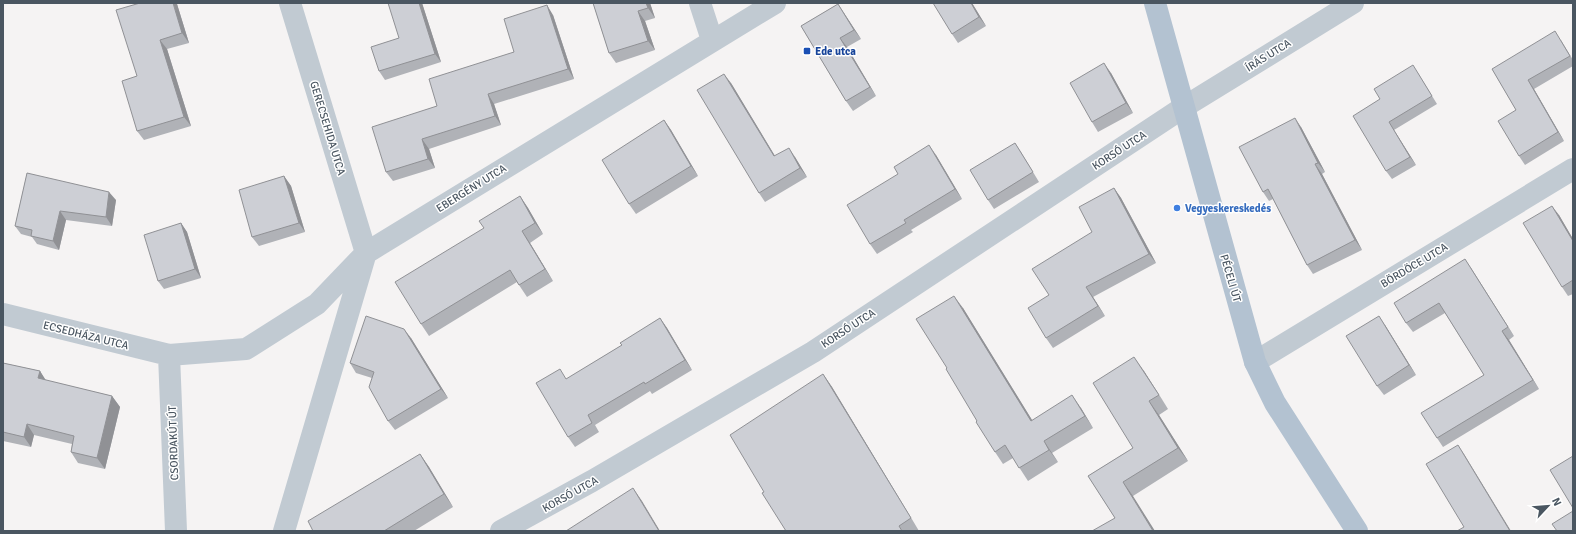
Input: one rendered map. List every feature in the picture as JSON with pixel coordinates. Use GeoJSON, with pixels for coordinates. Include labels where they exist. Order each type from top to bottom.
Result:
{"type":"FeatureCollection","features":[{"type":"Feature","properties":{"kind":"main road","name":"PÉCELI ÚT"},"geometry":{"type":"LineString","coordinates":[[1155,3],[1255,362],[1275,403],[1357,531]]}},
{"type":"Feature","properties":{"kind":"street","name":"GERECSEHIDA UTCA"},"geometry":{"type":"LineString","coordinates":[[290,3],[366,252]]}},
{"type":"Feature","properties":{"kind":"street"},"geometry":{"type":"LineString","coordinates":[[700,3],[712,40]]}},
{"type":"Feature","properties":{"kind":"street","name":"EBERGÉNY UTCA"},"geometry":{"type":"LineString","coordinates":[[169,355],[246,349],[317,304],[366,252],[775,3]]}},
{"type":"Feature","properties":{"kind":"street","name":"ÍRÁS UTCA"},"geometry":{"type":"LineString","coordinates":[[1184,107],[1353,3]]}},
{"type":"Feature","properties":{"kind":"street","name":"KORSÓ UTCA"},"geometry":{"type":"LineString","coordinates":[[501,531],[592,481],[813,352],[1184,107]]}},
{"type":"Feature","properties":{"kind":"street","name":"BÖRDÖCE UTCA"},"geometry":{"type":"LineString","coordinates":[[1255,362],[1573,169]]}},
{"type":"Feature","properties":{"kind":"street"},"geometry":{"type":"LineString","coordinates":[[284,531],[366,252]]}},
{"type":"Feature","properties":{"kind":"street","name":"ECSEDHÁZA UTCA"},"geometry":{"type":"LineString","coordinates":[[3,314],[169,355]]}},
{"type":"Feature","properties":{"kind":"street","name":"CSORDAKÚT ÚT"},"geometry":{"type":"LineString","coordinates":[[169,355],[176,531]]}},
{"type":"Feature","properties":{"kind":"building"},"geometry":{"type":"Polygon","coordinates":[[[140,3],[173,3],[182,33],[160,40],[184,117],[137,131],[122,81],[137,76],[116,10],[140,3]]]}},
{"type":"Feature","properties":{"kind":"building"},"geometry":{"type":"Polygon","coordinates":[[[388,3],[419,3],[435,54],[379,71],[371,47],[399,38],[388,3]]]}},
{"type":"Feature","properties":{"kind":"building"},"geometry":{"type":"Polygon","coordinates":[[[593,3],[646,3],[648,8],[638,11],[648,41],[609,53],[593,3]]]}},
{"type":"Feature","properties":{"kind":"building"},"geometry":{"type":"Polygon","coordinates":[[[933,3],[971,3],[979,17],[952,34],[933,3]]]}},
{"type":"Feature","properties":{"kind":"building"},"geometry":{"type":"Polygon","coordinates":[[[838,4],[854,30],[840,38],[870,87],[846,101],[801,26],[838,4]]]}},
{"type":"Feature","properties":{"kind":"building"},"geometry":{"type":"Polygon","coordinates":[[[547,5],[568,69],[488,94],[495,116],[422,139],[428,159],[386,172],[372,127],[437,106],[429,79],[514,52],[504,19],[547,5]]]}},
{"type":"Feature","properties":{"kind":"building"},"geometry":{"type":"Polygon","coordinates":[[[1555,31],[1570,56],[1528,80],[1558,132],[1519,156],[1498,121],[1516,110],[1492,69],[1555,31]]]}},
{"type":"Feature","properties":{"kind":"building"},"geometry":{"type":"Polygon","coordinates":[[[1104,63],[1126,103],[1092,122],[1070,83],[1104,63]]]}},
{"type":"Feature","properties":{"kind":"building"},"geometry":{"type":"Polygon","coordinates":[[[1413,65],[1432,96],[1389,122],[1410,157],[1386,171],[1353,116],[1380,99],[1374,89],[1413,65]]]}},
{"type":"Feature","properties":{"kind":"building"},"geometry":{"type":"Polygon","coordinates":[[[724,74],[774,156],[789,148],[800,168],[759,193],[697,90],[724,74]]]}},
{"type":"Feature","properties":{"kind":"building"},"geometry":{"type":"Polygon","coordinates":[[[1295,118],[1318,163],[1315,164],[1355,240],[1307,265],[1268,189],[1263,192],[1239,147],[1295,118]]]}},
{"type":"Feature","properties":{"kind":"building"},"geometry":{"type":"Polygon","coordinates":[[[664,120],[691,166],[629,204],[602,160],[664,120]]]}},
{"type":"Feature","properties":{"kind":"building"},"geometry":{"type":"Polygon","coordinates":[[[1015,143],[1033,172],[988,200],[970,170],[1015,143]]]}},
{"type":"Feature","properties":{"kind":"building"},"geometry":{"type":"Polygon","coordinates":[[[929,145],[955,189],[904,220],[906,223],[870,244],[847,205],[898,174],[894,167],[929,145]]]}},
{"type":"Feature","properties":{"kind":"building"},"geometry":{"type":"Polygon","coordinates":[[[27,173],[109,192],[106,217],[60,211],[53,241],[31,236],[32,230],[15,226],[27,173]]]}},
{"type":"Feature","properties":{"kind":"building"},"geometry":{"type":"Polygon","coordinates":[[[284,176],[299,223],[252,237],[239,190],[284,176]]]}},
{"type":"Feature","properties":{"kind":"building"},"geometry":{"type":"Polygon","coordinates":[[[1114,188],[1149,254],[1086,287],[1098,306],[1046,338],[1028,308],[1049,295],[1032,269],[1092,232],[1079,207],[1114,188]]]}},
{"type":"Feature","properties":{"kind":"building"},"geometry":{"type":"Polygon","coordinates":[[[520,196],[535,223],[522,231],[545,269],[519,285],[510,270],[421,324],[395,282],[484,228],[479,221],[520,196]]]}},
{"type":"Feature","properties":{"kind":"building"},"geometry":{"type":"Polygon","coordinates":[[[1552,206],[1573,241],[1573,280],[1562,287],[1523,223],[1552,206]]]}},
{"type":"Feature","properties":{"kind":"building"},"geometry":{"type":"Polygon","coordinates":[[[181,223],[195,269],[158,281],[144,235],[181,223]]]}},
{"type":"Feature","properties":{"kind":"building"},"geometry":{"type":"Polygon","coordinates":[[[1465,259],[1508,327],[1502,331],[1533,380],[1437,438],[1421,413],[1484,375],[1439,303],[1406,323],[1394,303],[1465,259]]]}},
{"type":"Feature","properties":{"kind":"building"},"geometry":{"type":"Polygon","coordinates":[[[954,296],[1031,421],[1072,395],[1085,416],[1044,441],[1049,450],[1019,468],[1005,445],[995,452],[976,422],[977,421],[946,369],[947,368],[916,319],[954,296]]]}},
{"type":"Feature","properties":{"kind":"building"},"geometry":{"type":"Polygon","coordinates":[[[366,316],[404,329],[441,389],[388,421],[369,387],[374,372],[350,363],[366,316]]]}},
{"type":"Feature","properties":{"kind":"building"},"geometry":{"type":"Polygon","coordinates":[[[1379,316],[1409,365],[1377,386],[1346,336],[1379,316]]]}},
{"type":"Feature","properties":{"kind":"building"},"geometry":{"type":"Polygon","coordinates":[[[660,318],[685,360],[588,415],[592,423],[568,437],[536,383],[560,369],[566,379],[622,345],[620,343],[660,318]]]}},
{"type":"Feature","properties":{"kind":"building"},"geometry":{"type":"Polygon","coordinates":[[[1134,357],[1159,395],[1149,401],[1178,448],[1123,482],[1153,531],[1092,531],[1115,518],[1088,476],[1133,448],[1093,383],[1134,357]]]}},
{"type":"Feature","properties":{"kind":"building"},"geometry":{"type":"Polygon","coordinates":[[[3,363],[40,371],[38,378],[112,396],[97,458],[71,452],[74,436],[27,424],[24,437],[3,432],[3,363]]]}},
{"type":"Feature","properties":{"kind":"building"},"geometry":{"type":"Polygon","coordinates":[[[823,374],[911,518],[899,526],[902,531],[786,531],[762,493],[764,492],[730,435],[823,374]]]}},
{"type":"Feature","properties":{"kind":"building"},"geometry":{"type":"Polygon","coordinates":[[[1458,445],[1510,531],[1457,531],[1464,527],[1426,464],[1458,445]]]}},
{"type":"Feature","properties":{"kind":"building"},"geometry":{"type":"Polygon","coordinates":[[[420,454],[444,494],[384,531],[313,531],[308,521],[420,454]]]}},
{"type":"Feature","properties":{"kind":"building"},"geometry":{"type":"Polygon","coordinates":[[[1573,456],[1573,508],[1550,470],[1573,456]]]}},
{"type":"Feature","properties":{"kind":"building"},"geometry":{"type":"Polygon","coordinates":[[[633,488],[659,531],[566,531],[633,488]]]}},
{"type":"Feature","properties":{"kind":"building"},"geometry":{"type":"Polygon","coordinates":[[[1573,511],[1573,531],[1557,531],[1552,524],[1573,511]]]}},
{"type":"Feature","properties":{"kind":"place","name":"Ede utca"},"geometry":{"type":"Point","coordinates":[807,51]}},
{"type":"Feature","properties":{"kind":"place","name":"Vegyeskereskedés"},"geometry":{"type":"Point","coordinates":[1177,208]}}]}
